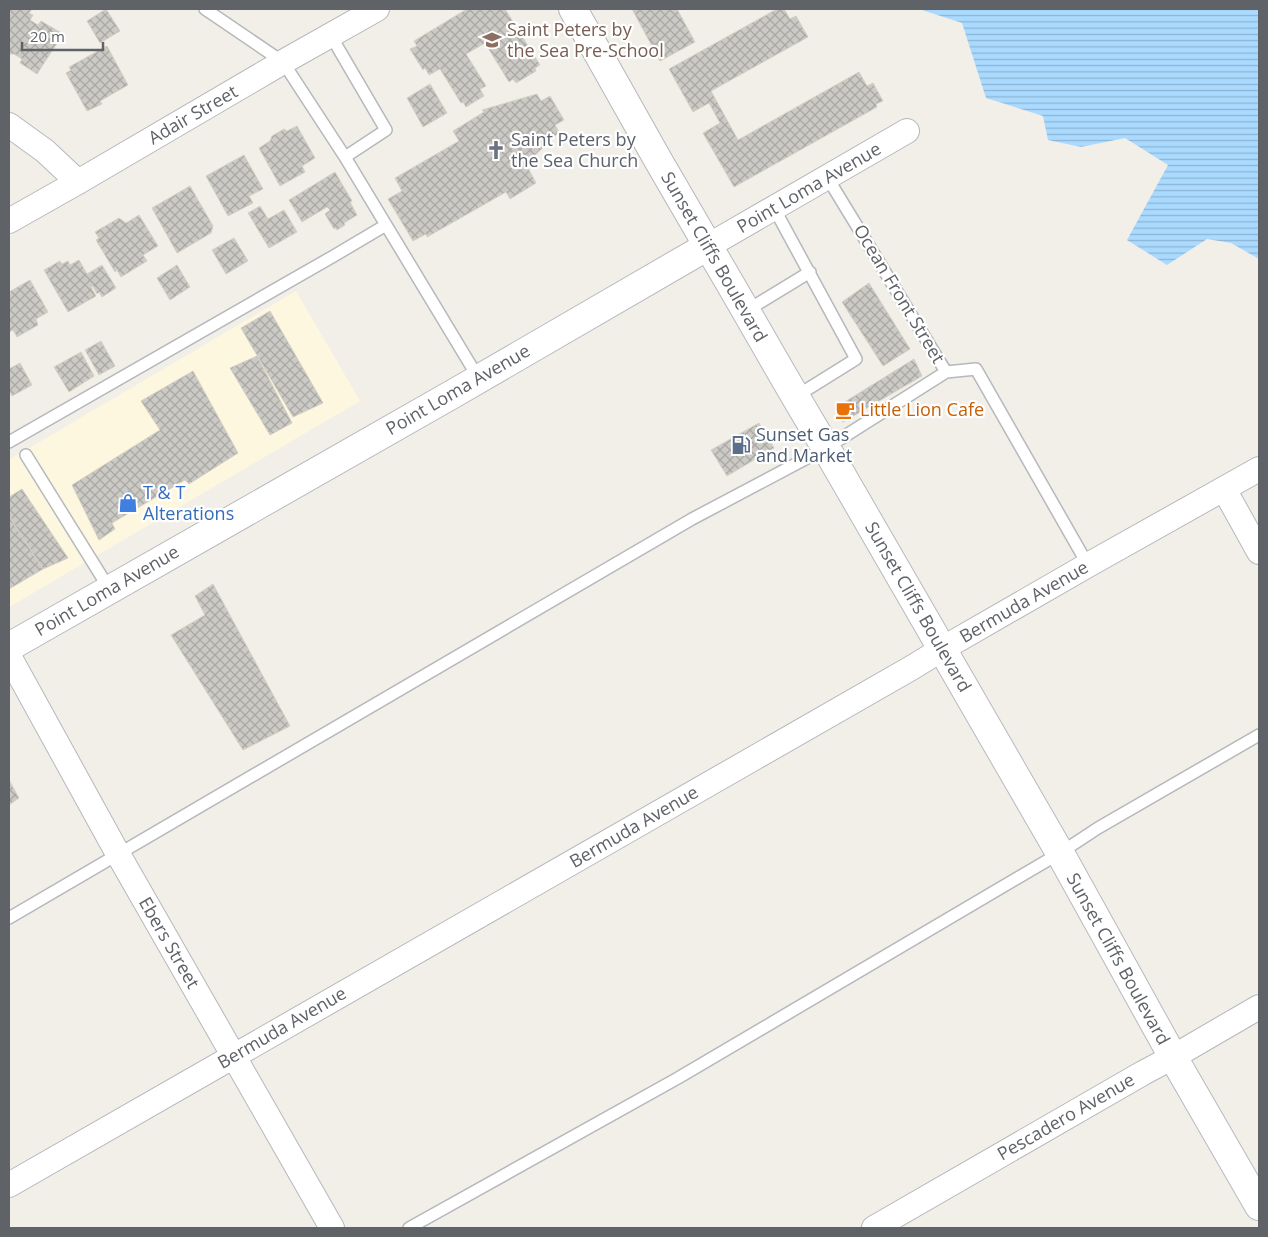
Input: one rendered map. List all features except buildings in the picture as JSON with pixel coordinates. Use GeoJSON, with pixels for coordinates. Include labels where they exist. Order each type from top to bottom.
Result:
{"type":"FeatureCollection","features":[{"type":"Feature","properties":{"kind":"main road","name":"Sunset Cliffs Boulevard"},"geometry":{"type":"LineString","coordinates":[[573,9],[668,177],[1060,853],[1173,1057],[1259,1206]]}},
{"type":"Feature","properties":{"kind":"main road","name":"Point Loma Avenue"},"geometry":{"type":"LineString","coordinates":[[9,647],[708,246]]}},
{"type":"Feature","properties":{"kind":"street","name":"Adair Street"},"geometry":{"type":"LineString","coordinates":[[9,221],[377,9]]}},
{"type":"Feature","properties":{"kind":"street"},"geometry":{"type":"LineString","coordinates":[[9,125],[46,150],[78,182]]}},
{"type":"Feature","properties":{"kind":"street","name":"Point Loma Avenue"},"geometry":{"type":"LineString","coordinates":[[708,246],[907,131]]}},
{"type":"Feature","properties":{"kind":"street","name":"Bermuda Avenue"},"geometry":{"type":"LineString","coordinates":[[9,1185],[1088,565],[1259,469]]}},
{"type":"Feature","properties":{"kind":"street"},"geometry":{"type":"LineString","coordinates":[[1224,489],[1259,552]]}},
{"type":"Feature","properties":{"kind":"street","name":"Ebers Street"},"geometry":{"type":"LineString","coordinates":[[9,656],[118,854],[332,1228]]}},
{"type":"Feature","properties":{"kind":"street","name":"Pescadero Avenue"},"geometry":{"type":"LineString","coordinates":[[874,1228],[1259,1007]]}},
{"type":"Feature","properties":{"kind":"lane"},"geometry":{"type":"LineString","coordinates":[[205,9],[283,62],[345,157],[479,379]]}},
{"type":"Feature","properties":{"kind":"lane"},"geometry":{"type":"LineString","coordinates":[[331,36],[386,130],[345,157]]}},
{"type":"Feature","properties":{"kind":"lane","name":"Ocean Front Street"},"geometry":{"type":"LineString","coordinates":[[827,177],[946,372],[976,369],[1088,565]]}},
{"type":"Feature","properties":{"kind":"lane"},"geometry":{"type":"LineString","coordinates":[[774,208],[856,359],[795,397]]}},
{"type":"Feature","properties":{"kind":"lane"},"geometry":{"type":"LineString","coordinates":[[9,442],[386,225]]}},
{"type":"Feature","properties":{"kind":"lane"},"geometry":{"type":"LineString","coordinates":[[746,310],[810,272]]}},
{"type":"Feature","properties":{"kind":"lane"},"geometry":{"type":"LineString","coordinates":[[9,918],[692,519],[826,448],[946,372]]}},
{"type":"Feature","properties":{"kind":"lane"},"geometry":{"type":"LineString","coordinates":[[26,455],[110,590]]}},
{"type":"Feature","properties":{"kind":"lane"},"geometry":{"type":"LineString","coordinates":[[409,1228],[678,1078],[1060,853],[1098,828],[1259,735]]}},
{"type":"Feature","properties":{"kind":"shaded area"},"geometry":{"type":"Polygon","coordinates":[[[296,291],[360,401],[9,607],[9,460],[296,291]]]}},
{"type":"Feature","properties":{"kind":"water"},"geometry":{"type":"Polygon","coordinates":[[[919,9],[1259,9],[1259,259],[1231,243],[1207,239],[1167,265],[1127,240],[1168,165],[1125,138],[1081,147],[1048,140],[1043,116],[986,98],[962,23],[919,9]]]}},
{"type":"Feature","properties":{"kind":"place","name":"Saint Peters by the Sea Pre-School"},"geometry":{"type":"Point","coordinates":[492,40]}},
{"type":"Feature","properties":{"kind":"place","name":"Saint Peters by the Sea Church"},"geometry":{"type":"Point","coordinates":[496,150]}},
{"type":"Feature","properties":{"kind":"place","name":"Little Lion Cafe"},"geometry":{"type":"Point","coordinates":[845,410]}},
{"type":"Feature","properties":{"kind":"place","name":"Sunset Gas and Market"},"geometry":{"type":"Point","coordinates":[741,445]}},
{"type":"Feature","properties":{"kind":"place","name":"T & T Alterations"},"geometry":{"type":"Point","coordinates":[128,503]}}]}
